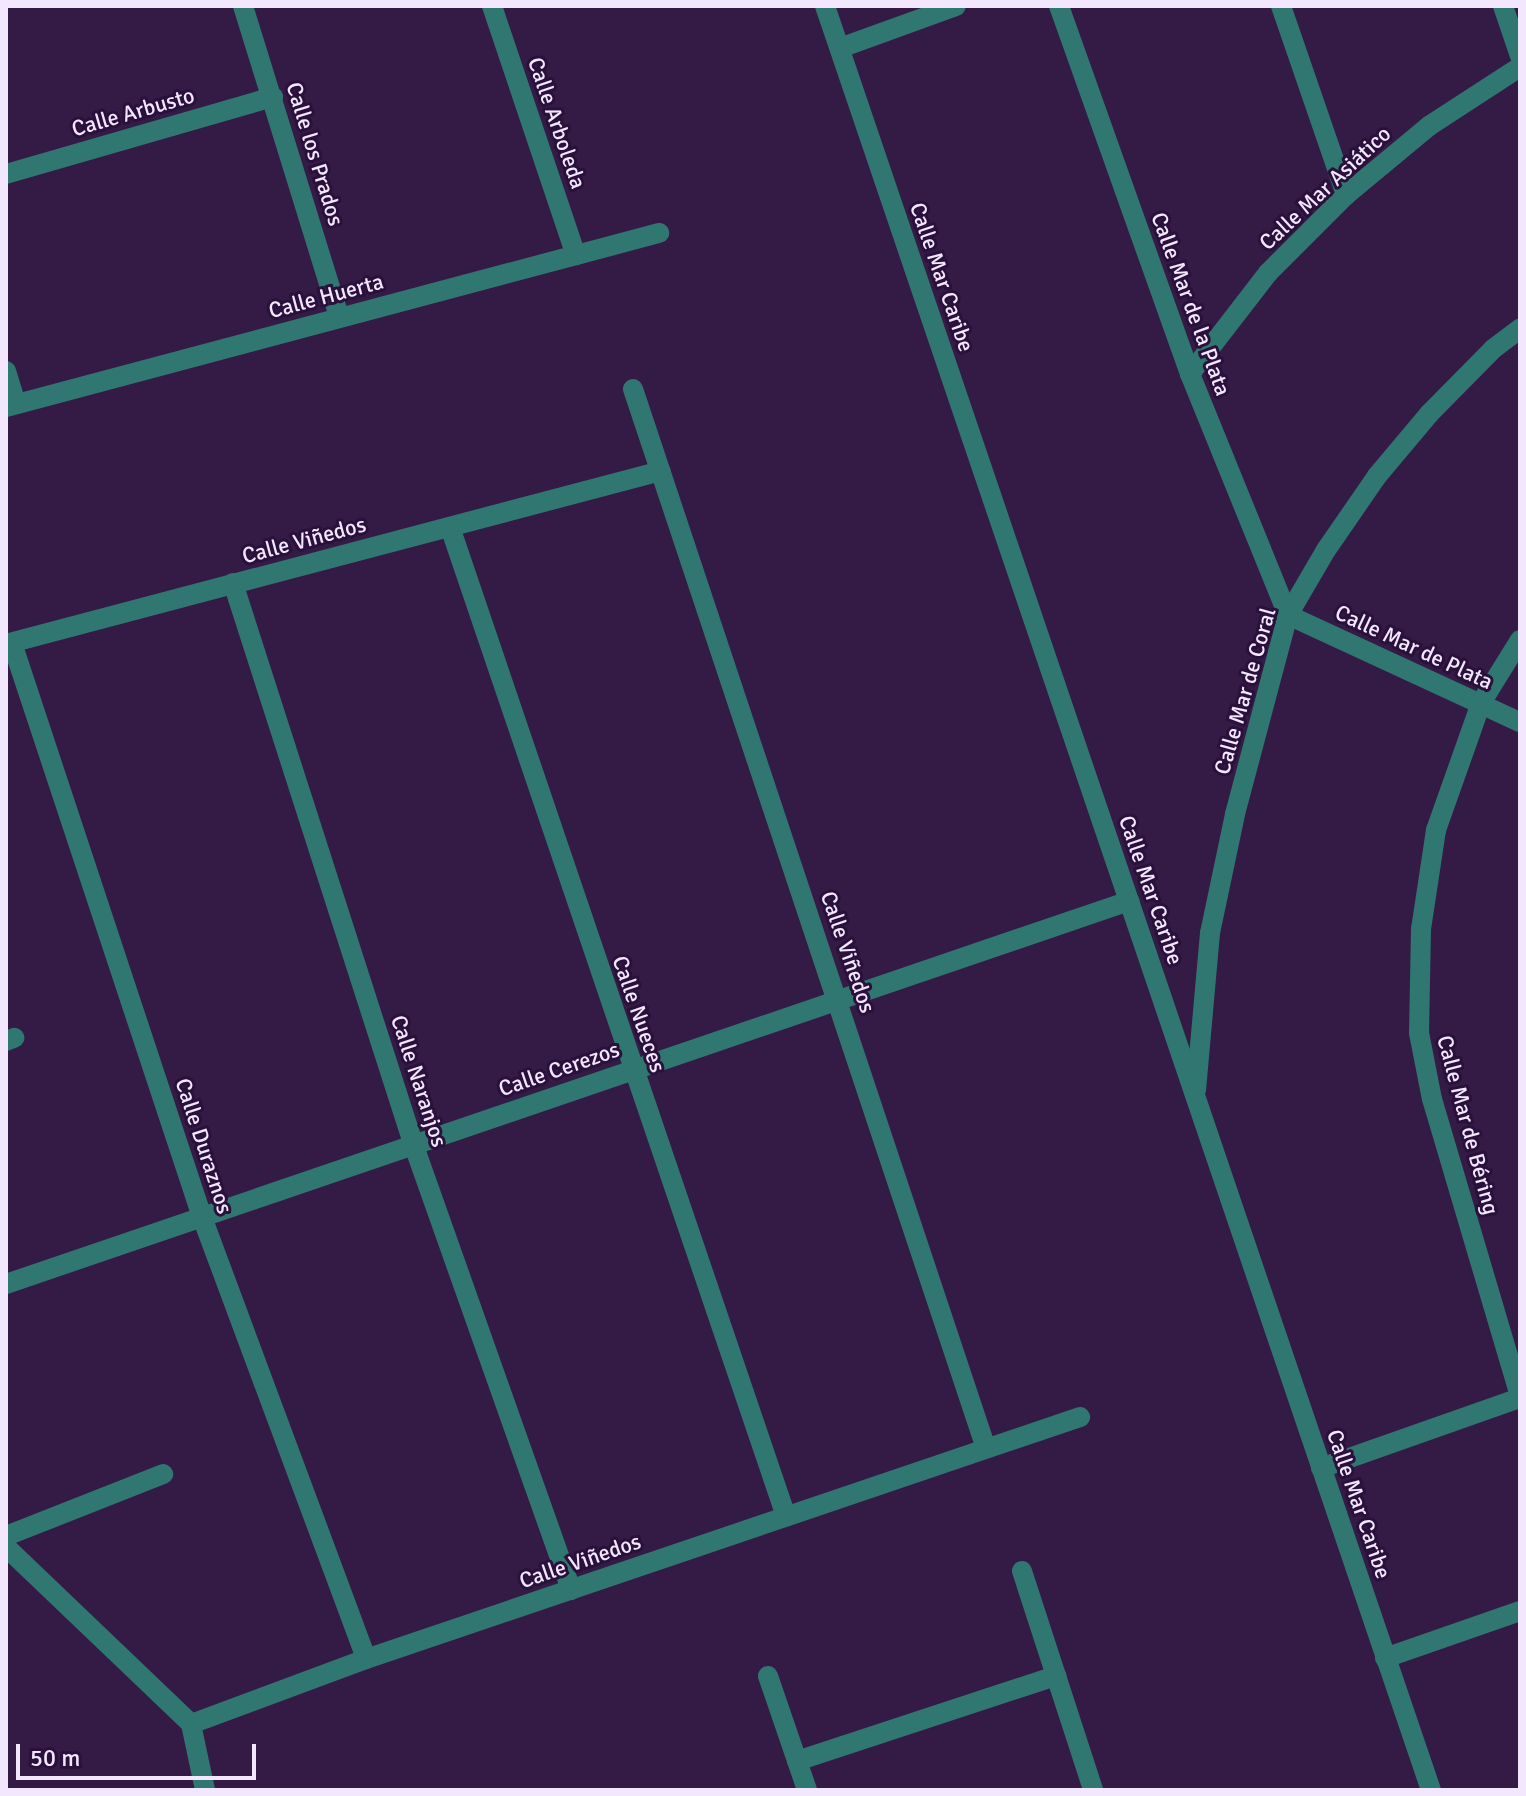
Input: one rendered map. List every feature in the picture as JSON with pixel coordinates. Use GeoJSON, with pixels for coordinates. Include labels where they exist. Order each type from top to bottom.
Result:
{"type":"FeatureCollection","features":[{"type":"Feature","properties":{"kind":"street","name":"Calle los Prados"},"geometry":{"type":"LineString","coordinates":[[243,6],[339,317]]}},
{"type":"Feature","properties":{"kind":"street","name":"Calle Arboleda"},"geometry":{"type":"LineString","coordinates":[[492,6],[576,255]]}},
{"type":"Feature","properties":{"kind":"street","name":"Calle Mar Caribe"},"geometry":{"type":"LineString","coordinates":[[825,6],[1431,1790]]}},
{"type":"Feature","properties":{"kind":"street"},"geometry":{"type":"LineString","coordinates":[[840,48],[956,6]]}},
{"type":"Feature","properties":{"kind":"street","name":"Calle Mar de la Plata"},"geometry":{"type":"LineString","coordinates":[[1059,6],[1190,374],[1288,615]]}},
{"type":"Feature","properties":{"kind":"street"},"geometry":{"type":"LineString","coordinates":[[1281,6],[1346,195]]}},
{"type":"Feature","properties":{"kind":"street"},"geometry":{"type":"LineString","coordinates":[[1503,6],[1520,56]]}},
{"type":"Feature","properties":{"kind":"street","name":"Calle Mar Asiático"},"geometry":{"type":"LineString","coordinates":[[1190,374],[1268,273],[1346,195],[1429,126],[1520,67]]}},
{"type":"Feature","properties":{"kind":"street","name":"Calle Arbusto"},"geometry":{"type":"LineString","coordinates":[[6,174],[273,97]]}},
{"type":"Feature","properties":{"kind":"street","name":"Calle Huerta"},"geometry":{"type":"LineString","coordinates":[[11,405],[659,233]]}},
{"type":"Feature","properties":{"kind":"street","name":"Calle Mar de Coral"},"geometry":{"type":"LineString","coordinates":[[1196,1097],[1210,933],[1235,814],[1288,615],[1326,550],[1377,476],[1429,414],[1493,349],[1520,329]]}},
{"type":"Feature","properties":{"kind":"street"},"geometry":{"type":"LineString","coordinates":[[6,371],[11,405]]}},
{"type":"Feature","properties":{"kind":"street","name":"Calle Viñedos"},"geometry":{"type":"LineString","coordinates":[[633,389],[840,1001],[986,1448]]}},
{"type":"Feature","properties":{"kind":"street","name":"Calle Viñedos"},"geometry":{"type":"LineString","coordinates":[[9,643],[661,471]]}},
{"type":"Feature","properties":{"kind":"street","name":"Calle Nueces"},"geometry":{"type":"LineString","coordinates":[[450,527],[786,1516]]}},
{"type":"Feature","properties":{"kind":"street","name":"Calle Naranjos"},"geometry":{"type":"LineString","coordinates":[[233,583],[414,1146],[571,1590]]}},
{"type":"Feature","properties":{"kind":"street","name":"Calle Mar de Plata"},"geometry":{"type":"LineString","coordinates":[[1288,615],[1520,722]]}},
{"type":"Feature","properties":{"kind":"street","name":"Calle Mar de Béring"},"geometry":{"type":"LineString","coordinates":[[1520,640],[1481,703],[1436,830],[1421,929],[1419,1033],[1432,1099],[1520,1397]]}},
{"type":"Feature","properties":{"kind":"street","name":"Calle Duraznos"},"geometry":{"type":"LineString","coordinates":[[9,643],[202,1217],[366,1659]]}},
{"type":"Feature","properties":{"kind":"street","name":"Calle Cerezos"},"geometry":{"type":"LineString","coordinates":[[6,1284],[1129,901]]}},
{"type":"Feature","properties":{"kind":"street"},"geometry":{"type":"LineString","coordinates":[[1321,1468],[1520,1397]]}},
{"type":"Feature","properties":{"kind":"street","name":"Calle Viñedos"},"geometry":{"type":"LineString","coordinates":[[191,1724],[366,1659],[1080,1417]]}},
{"type":"Feature","properties":{"kind":"street"},"geometry":{"type":"LineString","coordinates":[[6,1536],[163,1474]]}},
{"type":"Feature","properties":{"kind":"street"},"geometry":{"type":"LineString","coordinates":[[6,1547],[191,1724],[205,1790]]}},
{"type":"Feature","properties":{"kind":"street"},"geometry":{"type":"LineString","coordinates":[[1022,1571],[1093,1790]]}},
{"type":"Feature","properties":{"kind":"street"},"geometry":{"type":"LineString","coordinates":[[1385,1658],[1520,1611]]}},
{"type":"Feature","properties":{"kind":"street"},"geometry":{"type":"LineString","coordinates":[[768,1676],[807,1790]]}},
{"type":"Feature","properties":{"kind":"street"},"geometry":{"type":"LineString","coordinates":[[797,1761],[1056,1676]]}}]}
